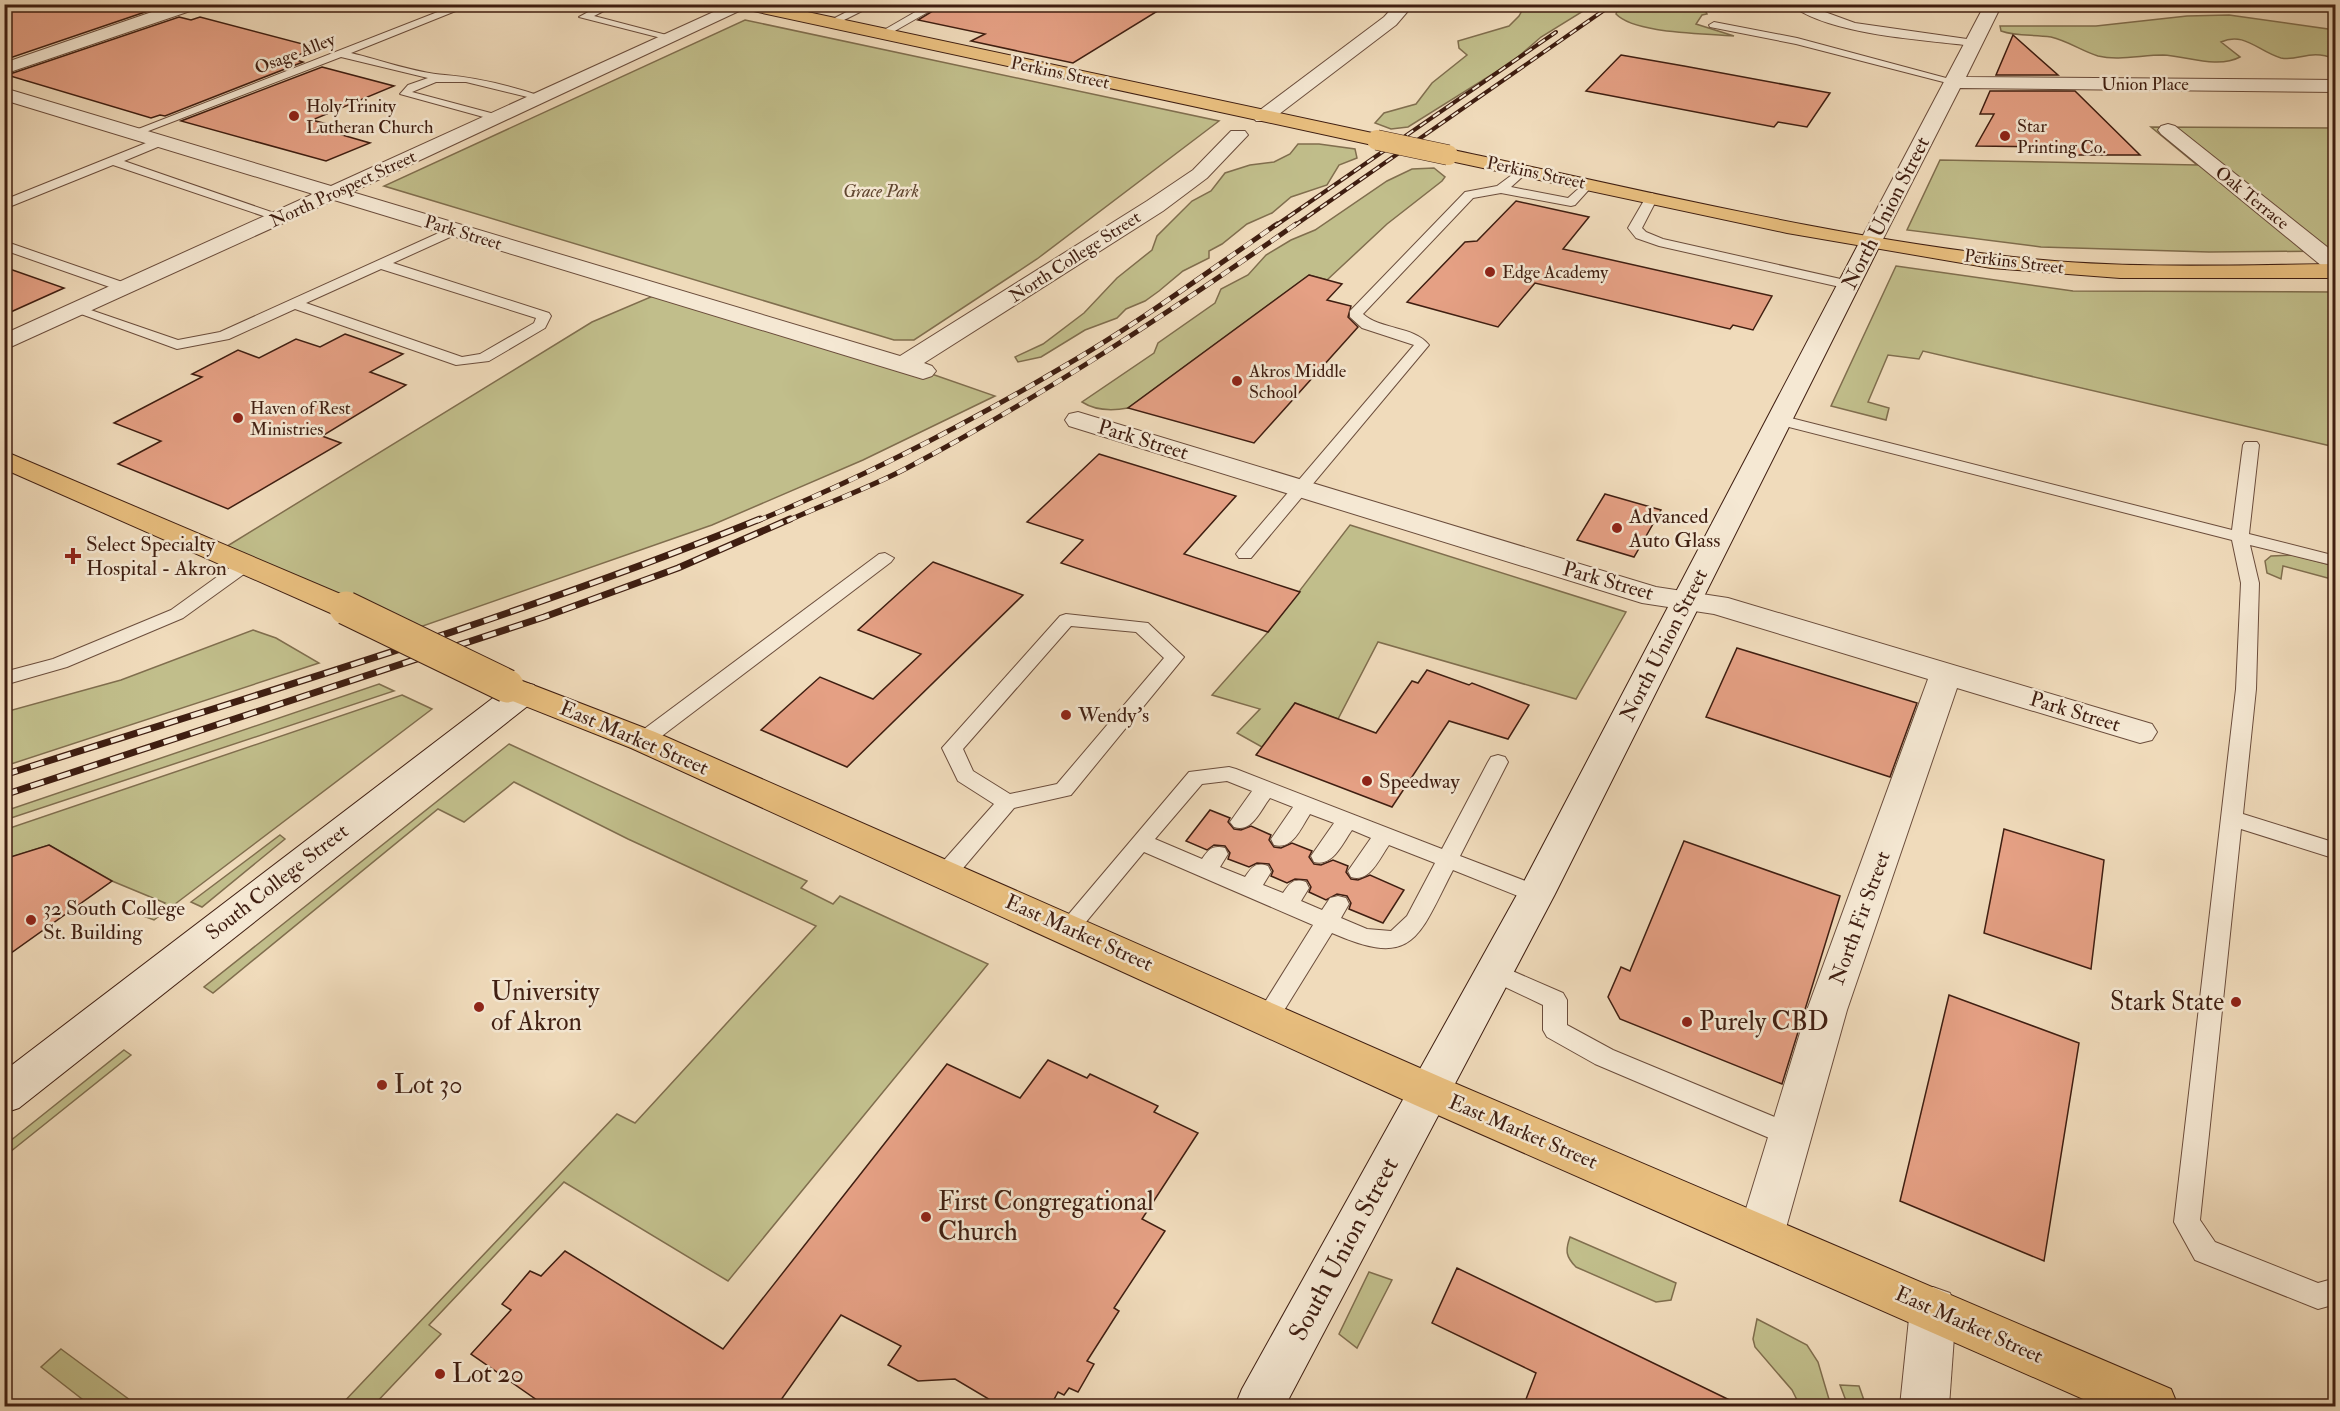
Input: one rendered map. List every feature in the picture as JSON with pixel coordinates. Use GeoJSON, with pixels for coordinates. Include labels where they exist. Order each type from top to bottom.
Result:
{"type":"FeatureCollection","features":[{"type":"Feature","properties":{"kind":"main road","name":"Perkins Street"},"geometry":{"type":"LineString","coordinates":[[745,5],[1263,117],[1871,242],[1992,261],[2086,270],[2336,271]]}},
{"type":"Feature","properties":{"kind":"main road","name":"East Market Street"},"geometry":{"type":"LineString","coordinates":[[4,459],[346,608],[514,689],[643,740],[1068,928],[1430,1092],[2154,1407]]}},
{"type":"Feature","properties":{"kind":"street"},"geometry":{"type":"LineString","coordinates":[[4,69],[193,4]]}},
{"type":"Feature","properties":{"kind":"street"},"geometry":{"type":"LineString","coordinates":[[1263,117],[1390,21],[1406,4]]}},
{"type":"Feature","properties":{"kind":"street","name":"North Union Street"},"geometry":{"type":"LineString","coordinates":[[1430,1092],[1536,894],[1994,4]]}},
{"type":"Feature","properties":{"kind":"street","name":"North Prospect Street"},"geometry":{"type":"LineString","coordinates":[[4,343],[745,5]]}},
{"type":"Feature","properties":{"kind":"street","name":"Union Place"},"geometry":{"type":"LineString","coordinates":[[1955,82],[2336,86]]}},
{"type":"Feature","properties":{"kind":"street","name":"Park Street"},"geometry":{"type":"LineString","coordinates":[[4,94],[912,368]]}},
{"type":"Feature","properties":{"kind":"street","name":"Oak Terrace"},"geometry":{"type":"LineString","coordinates":[[2169,130],[2336,266]]}},
{"type":"Feature","properties":{"kind":"street","name":"North College Street"},"geometry":{"type":"LineString","coordinates":[[912,368],[1200,174],[1239,135]]}},
{"type":"Feature","properties":{"kind":"street","name":"Park Street"},"geometry":{"type":"LineString","coordinates":[[1078,420],[1653,596],[1717,605],[2140,732]]}},
{"type":"Feature","properties":{"kind":"street","name":"North Fir Street"},"geometry":{"type":"LineString","coordinates":[[1761,1235],[1827,1010],[1946,673]]}},
{"type":"Feature","properties":{"kind":"street","name":"South College Street"},"geometry":{"type":"LineString","coordinates":[[4,1095],[514,689]]}},
{"type":"Feature","properties":{"kind":"street","name":"South Union Street"},"geometry":{"type":"LineString","coordinates":[[1259,1407],[1430,1092]]}},
{"type":"Feature","properties":{"kind":"street"},"geometry":{"type":"LineString","coordinates":[[1924,1407],[1933,1309]]}},
{"type":"Feature","properties":{"kind":"lane","name":"Osage Alley"},"geometry":{"type":"LineString","coordinates":[[134,133],[468,4]]}},
{"type":"Feature","properties":{"kind":"lane"},"geometry":{"type":"LineString","coordinates":[[612,4],[584,17],[673,38]]}},
{"type":"Feature","properties":{"kind":"lane"},"geometry":{"type":"LineString","coordinates":[[786,14],[806,4]]}},
{"type":"Feature","properties":{"kind":"lane"},"geometry":{"type":"LineString","coordinates":[[830,23],[871,4]]}},
{"type":"Feature","properties":{"kind":"lane"},"geometry":{"type":"LineString","coordinates":[[882,34],[937,4]]}},
{"type":"Feature","properties":{"kind":"lane"},"geometry":{"type":"LineString","coordinates":[[1795,4],[1809,30],[1916,74],[1955,82]]}},
{"type":"Feature","properties":{"kind":"lane"},"geometry":{"type":"LineString","coordinates":[[1714,25],[1974,43]]}},
{"type":"Feature","properties":{"kind":"lane"},"geometry":{"type":"LineString","coordinates":[[342,54],[442,77],[463,78],[540,99]]}},
{"type":"Feature","properties":{"kind":"lane"},"geometry":{"type":"LineString","coordinates":[[442,77],[414,86],[406,94],[498,117]]}},
{"type":"Feature","properties":{"kind":"lane"},"geometry":{"type":"LineString","coordinates":[[4,205],[161,141]]}},
{"type":"Feature","properties":{"kind":"lane"},"geometry":{"type":"LineString","coordinates":[[113,161],[280,217]]}},
{"type":"Feature","properties":{"kind":"lane"},"geometry":{"type":"LineString","coordinates":[[1501,189],[1524,170]]}},
{"type":"Feature","properties":{"kind":"lane"},"geometry":{"type":"LineString","coordinates":[[1245,554],[1422,345],[1417,340],[1366,325],[1355,314],[1469,195],[1501,189],[1560,202],[1571,202],[1588,184]]}},
{"type":"Feature","properties":{"kind":"lane"},"geometry":{"type":"LineString","coordinates":[[1652,197],[1635,228],[1641,235],[1659,242],[1849,285]]}},
{"type":"Feature","properties":{"kind":"lane"},"geometry":{"type":"LineString","coordinates":[[77,310],[177,345],[224,336],[454,230]]}},
{"type":"Feature","properties":{"kind":"lane"},"geometry":{"type":"LineString","coordinates":[[4,244],[126,288]]}},
{"type":"Feature","properties":{"kind":"lane"},"geometry":{"type":"LineString","coordinates":[[295,304],[461,362],[484,358],[540,325],[544,316],[381,264]]}},
{"type":"Feature","properties":{"kind":"lane"},"geometry":{"type":"LineString","coordinates":[[1779,420],[2336,561]]}},
{"type":"Feature","properties":{"kind":"lane"},"geometry":{"type":"LineString","coordinates":[[2251,445],[2241,537],[2250,583],[2246,689],[2187,1222],[2205,1251],[2318,1296],[2336,1291]]}},
{"type":"Feature","properties":{"kind":"lane"},"geometry":{"type":"LineString","coordinates":[[643,740],[885,558]]}},
{"type":"Feature","properties":{"kind":"lane"},"geometry":{"type":"LineString","coordinates":[[4,679],[60,663],[177,614],[245,565]]}},
{"type":"Feature","properties":{"kind":"lane"},"geometry":{"type":"LineString","coordinates":[[945,874],[1007,801],[1064,790],[1175,657],[1141,627],[1066,620],[952,747],[965,776],[1007,801]]}},
{"type":"Feature","properties":{"kind":"lane"},"geometry":{"type":"LineString","coordinates":[[1141,842],[1212,862],[1333,913],[1365,938],[1396,940],[1415,922],[1498,762]]}},
{"type":"Feature","properties":{"kind":"lane"},"geometry":{"type":"LineString","coordinates":[[1068,928],[1196,777],[1230,774],[1536,894]]}},
{"type":"Feature","properties":{"kind":"lane"},"geometry":{"type":"LineString","coordinates":[[1241,822],[1266,788]]}},
{"type":"Feature","properties":{"kind":"lane"},"geometry":{"type":"LineString","coordinates":[[1282,839],[1306,804]]}},
{"type":"Feature","properties":{"kind":"lane"},"geometry":{"type":"LineString","coordinates":[[2232,818],[2336,851]]}},
{"type":"Feature","properties":{"kind":"lane"},"geometry":{"type":"LineString","coordinates":[[1322,856],[1347,820]]}},
{"type":"Feature","properties":{"kind":"lane"},"geometry":{"type":"LineString","coordinates":[[1359,871],[1384,835]]}},
{"type":"Feature","properties":{"kind":"lane"},"geometry":{"type":"LineString","coordinates":[[1267,1018],[1333,913]]}},
{"type":"Feature","properties":{"kind":"lane"},"geometry":{"type":"LineString","coordinates":[[1494,972],[1555,1000],[1555,1030],[1604,1057],[1790,1135]]}},
{"type":"Feature","properties":{"kind":"green space"},"geometry":{"type":"Polygon","coordinates":[[[1531,4],[1593,5],[1541,37],[1512,62],[1408,127],[1391,129],[1375,123],[1384,113],[1416,104],[1432,83],[1467,55],[1459,48],[1458,41],[1509,26],[1524,7],[1531,4]]]}},
{"type":"Feature","properties":{"kind":"green space"},"geometry":{"type":"Polygon","coordinates":[[[1643,5],[1710,5],[1704,8],[1707,14],[1702,15],[1696,24],[1734,36],[1654,29],[1625,21],[1616,14],[1618,8],[1643,5]]]}},
{"type":"Feature","properties":{"kind":"green space"},"geometry":{"type":"Polygon","coordinates":[[[2229,15],[2335,30],[2335,59],[2318,55],[2281,58],[2237,39],[2221,42],[2240,57],[2222,62],[2163,55],[2106,57],[2092,54],[2051,37],[2001,31],[2000,26],[2096,26],[2187,16],[2229,15]]]}},
{"type":"Feature","properties":{"kind":"green space","name":"Grace Park"},"geometry":{"type":"Polygon","coordinates":[[[745,20],[1219,121],[1037,259],[914,340],[894,340],[384,186],[745,20]]]}},
{"type":"Feature","properties":{"kind":"green space"},"geometry":{"type":"Polygon","coordinates":[[[2151,127],[2335,128],[2335,251],[2209,252],[2041,247],[1907,230],[1940,160],[2197,165],[2151,127]]]}},
{"type":"Feature","properties":{"kind":"green space"},"geometry":{"type":"Polygon","coordinates":[[[1298,144],[1319,144],[1355,149],[1357,158],[1339,165],[1327,185],[1291,197],[1272,213],[1247,224],[1222,244],[1209,251],[1209,258],[1183,271],[1145,301],[1126,309],[1117,318],[1085,330],[1041,357],[1018,362],[1015,357],[1043,344],[1084,313],[1117,278],[1152,250],[1157,236],[1192,201],[1211,191],[1225,173],[1250,165],[1274,162],[1290,154],[1298,144]]]}},
{"type":"Feature","properties":{"kind":"green space"},"geometry":{"type":"Polygon","coordinates":[[[1434,168],[1445,177],[1442,181],[1387,224],[1327,280],[1309,275],[1128,408],[1104,410],[1082,402],[1154,353],[1158,343],[1215,303],[1221,289],[1248,275],[1266,255],[1291,240],[1315,230],[1387,181],[1412,169],[1434,168]]]}},
{"type":"Feature","properties":{"kind":"green space"},"geometry":{"type":"Polygon","coordinates":[[[1896,266],[2073,291],[2335,292],[2335,447],[1923,351],[1919,359],[1888,355],[1868,402],[1889,408],[1886,420],[1831,406],[1896,266]]]}},
{"type":"Feature","properties":{"kind":"green space"},"geometry":{"type":"Polygon","coordinates":[[[660,293],[923,371],[995,396],[863,460],[712,525],[400,634],[216,553],[592,322],[660,293]]]}},
{"type":"Feature","properties":{"kind":"green space"},"geometry":{"type":"Polygon","coordinates":[[[1350,525],[1626,612],[1576,699],[1378,642],[1338,719],[1295,703],[1262,747],[1237,733],[1260,709],[1212,695],[1268,632],[1350,525]]]}},
{"type":"Feature","properties":{"kind":"green space"},"geometry":{"type":"Polygon","coordinates":[[[2293,555],[2335,566],[2335,580],[2283,566],[2281,579],[2267,573],[2265,561],[2271,556],[2293,555]]]}},
{"type":"Feature","properties":{"kind":"green space"},"geometry":{"type":"Polygon","coordinates":[[[253,630],[276,638],[319,663],[5,766],[5,712],[121,680],[253,630]]]}},
{"type":"Feature","properties":{"kind":"green space"},"geometry":{"type":"Polygon","coordinates":[[[379,684],[394,691],[5,820],[5,811],[379,684]]]}},
{"type":"Feature","properties":{"kind":"green space"},"geometry":{"type":"Polygon","coordinates":[[[402,695],[432,709],[154,920],[146,917],[165,903],[112,881],[49,845],[5,859],[4,830],[402,695]]]}},
{"type":"Feature","properties":{"kind":"green space"},"geometry":{"type":"Polygon","coordinates":[[[509,744],[807,881],[801,888],[833,904],[840,896],[988,964],[728,1281],[564,1182],[429,1325],[441,1334],[373,1406],[340,1406],[617,1114],[635,1123],[816,926],[628,839],[514,782],[464,822],[438,809],[213,993],[204,987],[509,744]]]}},
{"type":"Feature","properties":{"kind":"green space"},"geometry":{"type":"Polygon","coordinates":[[[280,835],[285,839],[202,907],[191,902],[280,835]]]}},
{"type":"Feature","properties":{"kind":"green space"},"geometry":{"type":"Polygon","coordinates":[[[124,1050],[131,1055],[5,1156],[5,1145],[124,1050]]]}},
{"type":"Feature","properties":{"kind":"green space"},"geometry":{"type":"Polygon","coordinates":[[[1570,1237],[1676,1283],[1671,1300],[1656,1302],[1576,1267],[1567,1254],[1570,1237]]]}},
{"type":"Feature","properties":{"kind":"green space"},"geometry":{"type":"Polygon","coordinates":[[[1369,1272],[1392,1280],[1357,1348],[1339,1334],[1369,1272]]]}},
{"type":"Feature","properties":{"kind":"green space"},"geometry":{"type":"Polygon","coordinates":[[[1757,1319],[1807,1345],[1818,1362],[1831,1406],[1800,1406],[1792,1390],[1755,1347],[1753,1339],[1757,1319]]]}},
{"type":"Feature","properties":{"kind":"green space"},"geometry":{"type":"Polygon","coordinates":[[[61,1349],[138,1406],[91,1406],[41,1367],[61,1349]]]}},
{"type":"Feature","properties":{"kind":"green space"},"geometry":{"type":"Polygon","coordinates":[[[1840,1385],[1859,1386],[1866,1406],[1848,1406],[1840,1385]]]}},
{"type":"Feature","properties":{"kind":"building"},"geometry":{"type":"Polygon","coordinates":[[[4,4],[130,4],[151,10],[4,60],[4,4]]]}},
{"type":"Feature","properties":{"kind":"building"},"geometry":{"type":"Polygon","coordinates":[[[944,4],[1169,4],[1073,63],[971,41],[985,34],[918,20],[944,4]]]}},
{"type":"Feature","properties":{"kind":"building"},"geometry":{"type":"Polygon","coordinates":[[[179,17],[191,20],[200,17],[318,48],[290,58],[303,62],[165,116],[151,118],[7,75],[179,17]]]}},
{"type":"Feature","properties":{"kind":"building"},"geometry":{"type":"Polygon","coordinates":[[[2013,35],[2058,75],[1996,75],[2013,35]]]}},
{"type":"Feature","properties":{"kind":"building"},"geometry":{"type":"Polygon","coordinates":[[[1621,55],[1830,93],[1807,127],[1778,122],[1774,127],[1586,91],[1621,55]]]}},
{"type":"Feature","properties":{"kind":"building","name":"Holy Trinity Lutheran Church"},"geometry":{"type":"Polygon","coordinates":[[[322,67],[394,86],[312,120],[338,127],[328,131],[370,143],[326,161],[181,121],[322,67]]]}},
{"type":"Feature","properties":{"kind":"building"},"geometry":{"type":"Polygon","coordinates":[[[1990,91],[2075,91],[2140,155],[2074,155],[2066,147],[1976,146],[1994,114],[1980,114],[1990,91]]]}},
{"type":"Feature","properties":{"kind":"building"},"geometry":{"type":"Polygon","coordinates":[[[1516,201],[1589,217],[1563,249],[1772,296],[1753,330],[1733,325],[1730,329],[1535,283],[1498,327],[1407,302],[1465,242],[1477,241],[1516,201]]]}},
{"type":"Feature","properties":{"kind":"building"},"geometry":{"type":"Polygon","coordinates":[[[4,267],[64,288],[4,315],[4,267]]]}},
{"type":"Feature","properties":{"kind":"building","name":"Akros Middle School"},"geometry":{"type":"Polygon","coordinates":[[[1309,275],[1342,284],[1327,300],[1351,306],[1348,317],[1358,327],[1254,443],[1128,408],[1309,275]]]}},
{"type":"Feature","properties":{"kind":"building","name":"Haven of Rest Ministries"},"geometry":{"type":"Polygon","coordinates":[[[345,334],[403,354],[370,372],[406,385],[322,436],[341,443],[228,509],[118,464],[161,441],[114,423],[202,377],[192,374],[238,350],[259,358],[296,339],[320,347],[345,334]]]}},
{"type":"Feature","properties":{"kind":"building"},"geometry":{"type":"Polygon","coordinates":[[[1099,454],[1236,496],[1184,554],[1300,592],[1268,632],[1061,563],[1083,540],[1027,522],[1099,454]]]}},
{"type":"Feature","properties":{"kind":"building","name":"Advanced Auto Glass"},"geometry":{"type":"Polygon","coordinates":[[[1605,494],[1661,510],[1634,557],[1577,540],[1605,494]]]}},
{"type":"Feature","properties":{"kind":"building"},"geometry":{"type":"Polygon","coordinates":[[[933,562],[1023,595],[847,767],[761,730],[820,677],[873,699],[921,654],[858,630],[933,562]]]}},
{"type":"Feature","properties":{"kind":"building"},"geometry":{"type":"Polygon","coordinates":[[[1737,648],[1917,703],[1890,777],[1706,717],[1737,648]]]}},
{"type":"Feature","properties":{"kind":"building"},"geometry":{"type":"Polygon","coordinates":[[[1427,670],[1469,685],[1472,683],[1529,705],[1508,739],[1449,721],[1392,807],[1256,755],[1295,703],[1376,733],[1412,681],[1418,683],[1427,670]]]}},
{"type":"Feature","properties":{"kind":"building"},"geometry":{"type":"Polygon","coordinates":[[[1210,810],[1230,818],[1228,822],[1234,829],[1241,830],[1251,826],[1271,835],[1269,840],[1274,847],[1281,848],[1292,843],[1312,851],[1309,857],[1314,864],[1321,865],[1333,860],[1348,866],[1346,872],[1351,879],[1358,880],[1370,875],[1404,890],[1383,923],[1349,909],[1351,903],[1347,896],[1337,894],[1326,900],[1309,892],[1311,887],[1307,880],[1295,879],[1287,883],[1271,876],[1273,871],[1269,864],[1257,863],[1249,867],[1228,859],[1230,853],[1225,846],[1214,845],[1207,850],[1186,841],[1210,810]]]}},
{"type":"Feature","properties":{"kind":"building"},"geometry":{"type":"Polygon","coordinates":[[[2004,829],[2104,860],[2091,969],[1984,933],[2004,829]]]}},
{"type":"Feature","properties":{"kind":"building"},"geometry":{"type":"Polygon","coordinates":[[[1684,841],[1840,896],[1782,1084],[1620,1019],[1608,997],[1621,967],[1630,971],[1684,841]]]}},
{"type":"Feature","properties":{"kind":"building","name":"32 South College St. Building"},"geometry":{"type":"Polygon","coordinates":[[[49,845],[112,881],[4,958],[4,859],[49,845]]]}},
{"type":"Feature","properties":{"kind":"building"},"geometry":{"type":"Polygon","coordinates":[[[1949,995],[2079,1043],[2044,1261],[1900,1201],[1949,995]]]}},
{"type":"Feature","properties":{"kind":"building","name":"First Congregational Church"},"geometry":{"type":"Polygon","coordinates":[[[1048,1060],[1087,1078],[1090,1074],[1158,1106],[1154,1112],[1198,1133],[1142,1219],[1165,1231],[1114,1308],[1119,1311],[1087,1361],[1094,1364],[1078,1392],[1069,1388],[1064,1395],[1058,1392],[1050,1407],[1002,1407],[955,1379],[918,1381],[888,1365],[901,1346],[841,1315],[776,1407],[547,1407],[471,1354],[511,1310],[502,1304],[530,1271],[541,1276],[565,1251],[723,1349],[947,1064],[1020,1098],[1048,1060]]]}},
{"type":"Feature","properties":{"kind":"building"},"geometry":{"type":"Polygon","coordinates":[[[1457,1268],[1744,1407],[1523,1407],[1536,1373],[1432,1323],[1457,1268]]]}},
{"type":"Feature","properties":{"kind":"railway"},"geometry":{"type":"LineString","coordinates":[[1294,226],[1613,4]]}},
{"type":"Feature","properties":{"kind":"railway"},"geometry":{"type":"LineString","coordinates":[[1275,226],[1556,32]]}},
{"type":"Feature","properties":{"kind":"railway"},"geometry":{"type":"LineString","coordinates":[[757,521],[873,469],[949,431],[1024,389],[1116,334],[1277,224]]}},
{"type":"Feature","properties":{"kind":"railway"},"geometry":{"type":"LineString","coordinates":[[787,521],[893,475],[1007,412],[1153,321],[1296,224]]}},
{"type":"Feature","properties":{"kind":"railway"},"geometry":{"type":"LineString","coordinates":[[4,775],[479,623],[574,590],[760,519]]}},
{"type":"Feature","properties":{"kind":"railway"},"geometry":{"type":"LineString","coordinates":[[4,795],[544,617],[678,568],[790,519]]}},
{"type":"Feature","properties":{"kind":"place","name":"Holy Trinity Lutheran Church"},"geometry":{"type":"Point","coordinates":[294,116]}},
{"type":"Feature","properties":{"kind":"place","name":"Star Printing Co."},"geometry":{"type":"Point","coordinates":[2005,136]}},
{"type":"Feature","properties":{"kind":"place","name":"Edge Academy"},"geometry":{"type":"Point","coordinates":[1490,272]}},
{"type":"Feature","properties":{"kind":"place","name":"Akros Middle School"},"geometry":{"type":"Point","coordinates":[1237,381]}},
{"type":"Feature","properties":{"kind":"place","name":"Haven of Rest Ministries"},"geometry":{"type":"Point","coordinates":[238,418]}},
{"type":"Feature","properties":{"kind":"place","name":"Advanced Auto Glass"},"geometry":{"type":"Point","coordinates":[1617,528]}},
{"type":"Feature","properties":{"kind":"place","name":"Select Specialty Hospital - Akron"},"geometry":{"type":"Point","coordinates":[73,556]}},
{"type":"Feature","properties":{"kind":"place","name":"Wendy's"},"geometry":{"type":"Point","coordinates":[1066,715]}},
{"type":"Feature","properties":{"kind":"place","name":"Speedway"},"geometry":{"type":"Point","coordinates":[1367,781]}},
{"type":"Feature","properties":{"kind":"place","name":"32 South College St. Building"},"geometry":{"type":"Point","coordinates":[31,920]}},
{"type":"Feature","properties":{"kind":"place","name":"Stark State"},"geometry":{"type":"Point","coordinates":[2236,1002]}},
{"type":"Feature","properties":{"kind":"place","name":"University of Akron"},"geometry":{"type":"Point","coordinates":[479,1007]}},
{"type":"Feature","properties":{"kind":"place","name":"Purely CBD"},"geometry":{"type":"Point","coordinates":[1687,1022]}},
{"type":"Feature","properties":{"kind":"place","name":"Lot 30"},"geometry":{"type":"Point","coordinates":[382,1085]}},
{"type":"Feature","properties":{"kind":"place","name":"First Congregational Church"},"geometry":{"type":"Point","coordinates":[926,1217]}},
{"type":"Feature","properties":{"kind":"place","name":"Lot 20"},"geometry":{"type":"Point","coordinates":[440,1374]}}]}
